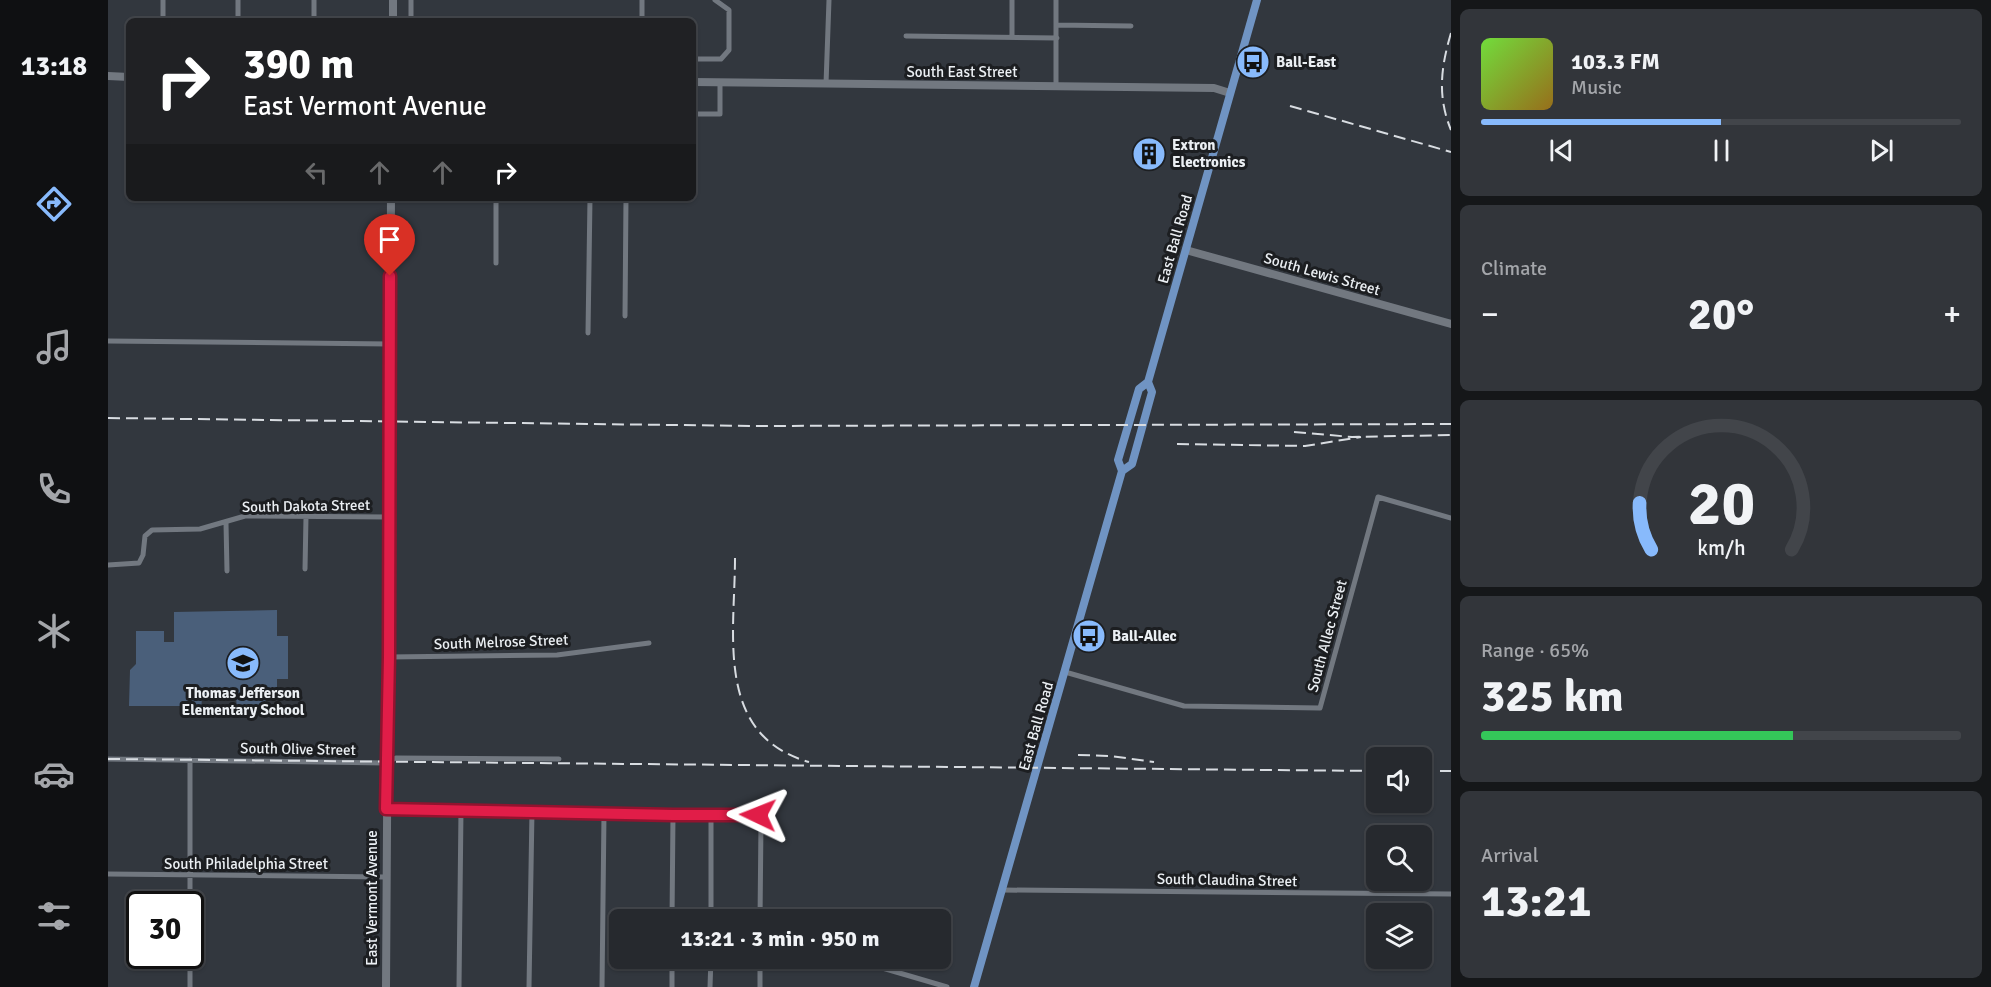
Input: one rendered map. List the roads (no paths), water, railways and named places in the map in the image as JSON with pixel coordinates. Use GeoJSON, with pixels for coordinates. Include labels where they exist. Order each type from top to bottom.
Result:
{"type":"FeatureCollection","features":[{"type":"Feature","properties":{"kind":"main road","name":"East Ball Road"},"geometry":{"type":"LineString","coordinates":[[974,987],[1122,471],[1118,460],[1139,389],[1148,382],[1257,0]]}},
{"type":"Feature","properties":{"kind":"main road","name":"East Ball Road"},"geometry":{"type":"LineString","coordinates":[[1122,471],[1132,464],[1152,392],[1148,382]]}},
{"type":"Feature","properties":{"kind":"street"},"geometry":{"type":"LineString","coordinates":[[163,18],[164,0]]}},
{"type":"Feature","properties":{"kind":"street"},"geometry":{"type":"LineString","coordinates":[[238,0],[238,18]]}},
{"type":"Feature","properties":{"kind":"street"},"geometry":{"type":"LineString","coordinates":[[314,0],[314,18]]}},
{"type":"Feature","properties":{"kind":"street"},"geometry":{"type":"LineString","coordinates":[[393,0],[393,18]]}},
{"type":"Feature","properties":{"kind":"street"},"geometry":{"type":"LineString","coordinates":[[411,0],[411,18]]}},
{"type":"Feature","properties":{"kind":"street"},"geometry":{"type":"LineString","coordinates":[[642,0],[642,18]]}},
{"type":"Feature","properties":{"kind":"street"},"geometry":{"type":"LineString","coordinates":[[696,59],[715,60],[726,56],[730,44],[731,16],[729,10],[715,0]]}},
{"type":"Feature","properties":{"kind":"street"},"geometry":{"type":"LineString","coordinates":[[826,84],[829,0]]}},
{"type":"Feature","properties":{"kind":"street"},"geometry":{"type":"LineString","coordinates":[[1012,0],[1012,37]]}},
{"type":"Feature","properties":{"kind":"street"},"geometry":{"type":"LineString","coordinates":[[1056,0],[1058,38],[1056,86]]}},
{"type":"Feature","properties":{"kind":"street"},"geometry":{"type":"LineString","coordinates":[[1056,25],[1131,26]]}},
{"type":"Feature","properties":{"kind":"street"},"geometry":{"type":"LineString","coordinates":[[906,36],[1058,38]]}},
{"type":"Feature","properties":{"kind":"street"},"geometry":{"type":"LineString","coordinates":[[108,76],[126,77]]}},
{"type":"Feature","properties":{"kind":"street","name":"South East Street"},"geometry":{"type":"LineString","coordinates":[[696,82],[1214,88],[1230,93]]}},
{"type":"Feature","properties":{"kind":"street"},"geometry":{"type":"LineString","coordinates":[[696,114],[720,114],[720,83]]}},
{"type":"Feature","properties":{"kind":"street","name":"East Vermont Avenue"},"geometry":{"type":"LineString","coordinates":[[386,987],[391,201]]}},
{"type":"Feature","properties":{"kind":"street"},"geometry":{"type":"LineString","coordinates":[[496,201],[496,263]]}},
{"type":"Feature","properties":{"kind":"street"},"geometry":{"type":"LineString","coordinates":[[588,333],[590,201]]}},
{"type":"Feature","properties":{"kind":"street"},"geometry":{"type":"LineString","coordinates":[[625,316],[626,201]]}},
{"type":"Feature","properties":{"kind":"street","name":"South Lewis Street"},"geometry":{"type":"LineString","coordinates":[[1186,250],[1451,324]]}},
{"type":"Feature","properties":{"kind":"street"},"geometry":{"type":"LineString","coordinates":[[108,341],[390,344]]}},
{"type":"Feature","properties":{"kind":"street","name":"South Allec Street"},"geometry":{"type":"LineString","coordinates":[[1065,672],[1184,706],[1320,708],[1378,497],[1451,518]]}},
{"type":"Feature","properties":{"kind":"street","name":"South Dakota Street"},"geometry":{"type":"LineString","coordinates":[[108,565],[139,563],[143,555],[145,536],[152,530],[200,529],[245,516],[388,517]]}},
{"type":"Feature","properties":{"kind":"street"},"geometry":{"type":"LineString","coordinates":[[305,569],[306,517]]}},
{"type":"Feature","properties":{"kind":"street"},"geometry":{"type":"LineString","coordinates":[[226,522],[227,571]]}},
{"type":"Feature","properties":{"kind":"street","name":"South Melrose Street"},"geometry":{"type":"LineString","coordinates":[[389,657],[557,655],[649,643]]}},
{"type":"Feature","properties":{"kind":"street","name":"South Olive Street"},"geometry":{"type":"LineString","coordinates":[[108,759],[386,763],[396,758],[560,759]]}},
{"type":"Feature","properties":{"kind":"street"},"geometry":{"type":"LineString","coordinates":[[190,760],[190,891]]}},
{"type":"Feature","properties":{"kind":"street"},"geometry":{"type":"LineString","coordinates":[[386,809],[758,815],[761,822],[760,909]]}},
{"type":"Feature","properties":{"kind":"street"},"geometry":{"type":"LineString","coordinates":[[459,987],[461,810]]}},
{"type":"Feature","properties":{"kind":"street"},"geometry":{"type":"LineString","coordinates":[[529,987],[532,811]]}},
{"type":"Feature","properties":{"kind":"street"},"geometry":{"type":"LineString","coordinates":[[602,987],[604,814]]}},
{"type":"Feature","properties":{"kind":"street"},"geometry":{"type":"LineString","coordinates":[[711,814],[711,909]]}},
{"type":"Feature","properties":{"kind":"street"},"geometry":{"type":"LineString","coordinates":[[672,909],[673,815]]}},
{"type":"Feature","properties":{"kind":"street","name":"South Philadelphia Street"},"geometry":{"type":"LineString","coordinates":[[108,874],[385,877]]}},
{"type":"Feature","properties":{"kind":"street","name":"South Claudina Street"},"geometry":{"type":"LineString","coordinates":[[1003,890],[1451,894]]}},
{"type":"Feature","properties":{"kind":"street"},"geometry":{"type":"LineString","coordinates":[[190,969],[190,987]]}},
{"type":"Feature","properties":{"kind":"street"},"geometry":{"type":"LineString","coordinates":[[672,969],[672,987]]}},
{"type":"Feature","properties":{"kind":"street"},"geometry":{"type":"LineString","coordinates":[[710,987],[711,969]]}},
{"type":"Feature","properties":{"kind":"street"},"geometry":{"type":"LineString","coordinates":[[760,969],[760,987]]}},
{"type":"Feature","properties":{"kind":"street"},"geometry":{"type":"LineString","coordinates":[[886,969],[947,987]]}},
{"type":"Feature","properties":{"kind":"railway"},"geometry":{"type":"LineString","coordinates":[[1451,33],[1442,82],[1444,105],[1451,130]]}},
{"type":"Feature","properties":{"kind":"railway"},"geometry":{"type":"LineString","coordinates":[[1290,106],[1451,152]]}},
{"type":"Feature","properties":{"kind":"railway"},"geometry":{"type":"LineString","coordinates":[[108,418],[755,426],[1451,424]]}},
{"type":"Feature","properties":{"kind":"railway"},"geometry":{"type":"LineString","coordinates":[[1294,432],[1352,437],[1451,435]]}},
{"type":"Feature","properties":{"kind":"railway"},"geometry":{"type":"LineString","coordinates":[[1177,444],[1305,446],[1361,437]]}},
{"type":"Feature","properties":{"kind":"railway"},"geometry":{"type":"LineString","coordinates":[[735,558],[733,649],[736,678],[744,706],[757,729],[779,749],[809,762]]}},
{"type":"Feature","properties":{"kind":"railway"},"geometry":{"type":"LineString","coordinates":[[1078,755],[1111,756],[1154,762]]}},
{"type":"Feature","properties":{"kind":"railway"},"geometry":{"type":"LineString","coordinates":[[108,759],[1366,771]]}},
{"type":"Feature","properties":{"kind":"railway"},"geometry":{"type":"LineString","coordinates":[[1432,771],[1451,771]]}},
{"type":"Feature","properties":{"kind":"place","name":"Ball-East"},"geometry":{"type":"Point","coordinates":[1253,62]}},
{"type":"Feature","properties":{"kind":"place","name":"Extron Electronics"},"geometry":{"type":"Point","coordinates":[1149,154]}},
{"type":"Feature","properties":{"kind":"place","name":"Ball-Allec"},"geometry":{"type":"Point","coordinates":[1089,636]}},
{"type":"Feature","properties":{"kind":"place","name":"Thomas Jefferson Elementary School"},"geometry":{"type":"Point","coordinates":[243,663]}}]}
